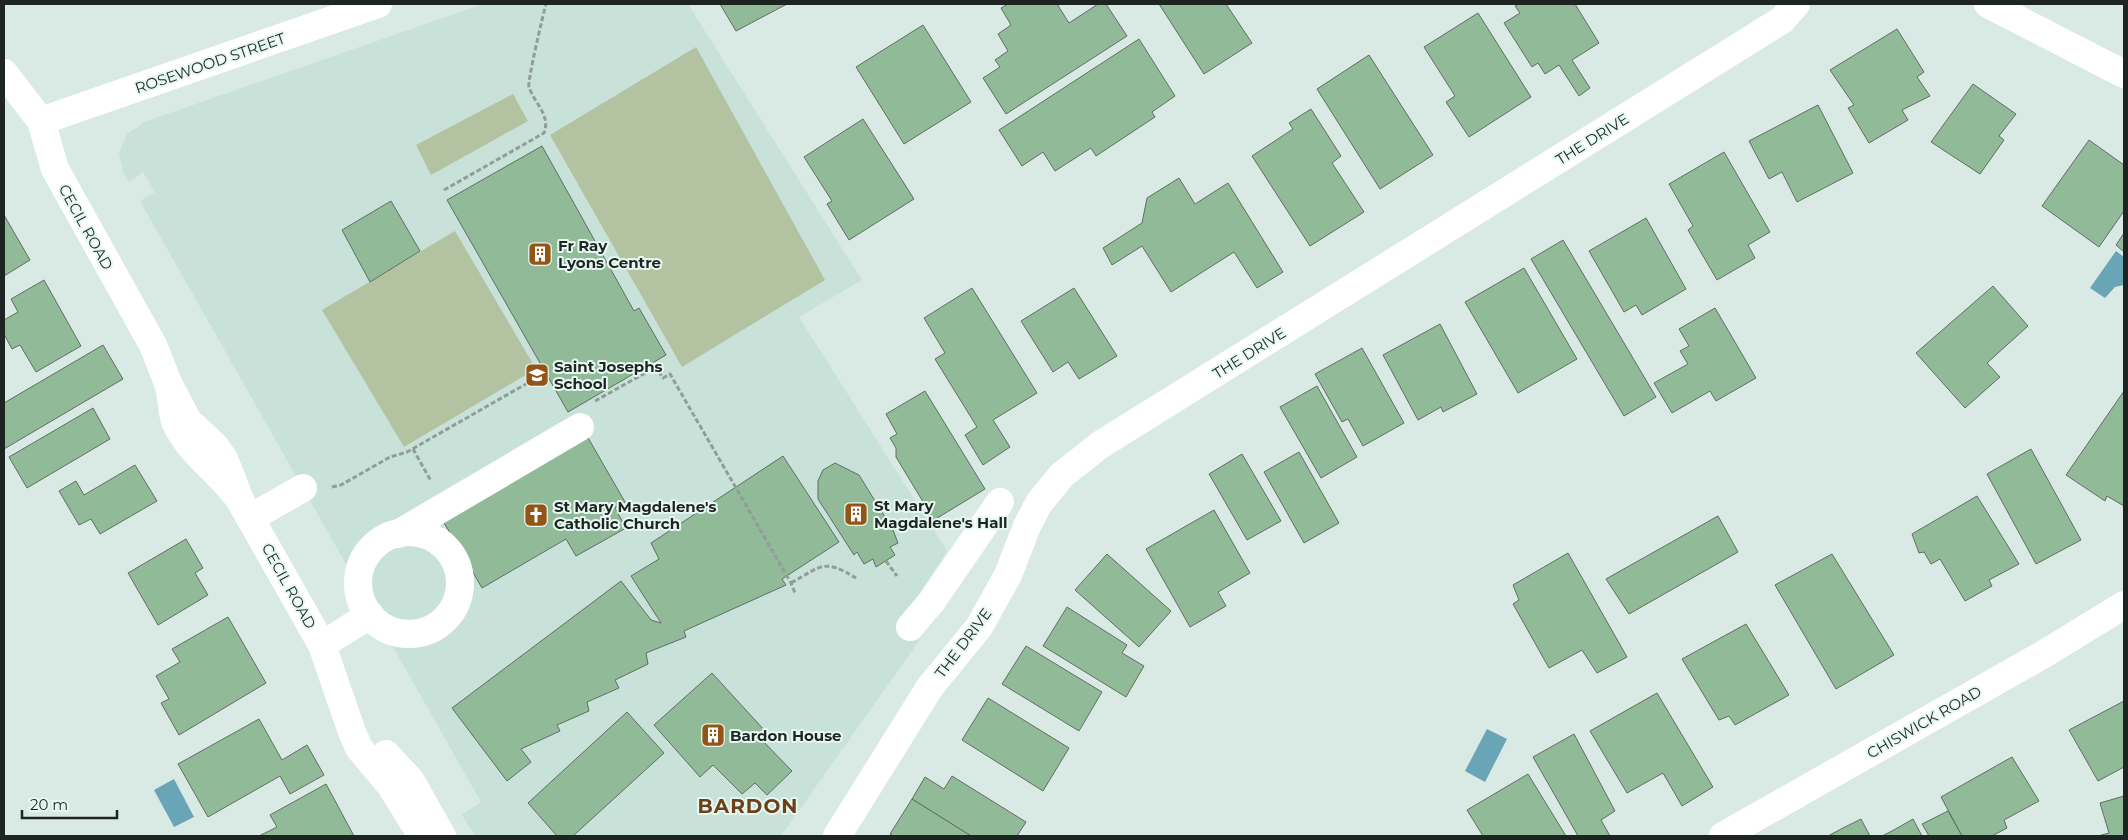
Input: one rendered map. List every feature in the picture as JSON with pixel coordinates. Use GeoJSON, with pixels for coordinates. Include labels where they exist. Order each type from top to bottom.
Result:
{"type":"FeatureCollection","features":[{"type":"Feature","properties":{"kind":"street","name":"ROSEWOOD STREET"},"geometry":{"type":"LineString","coordinates":[[41,121],[378,4]]}},
{"type":"Feature","properties":{"kind":"street","name":"THE DRIVE"},"geometry":{"type":"LineString","coordinates":[[837,836],[930,687],[979,627],[1008,576],[1036,508],[1048,491],[1073,464],[1782,20],[1796,4]]}},
{"type":"Feature","properties":{"kind":"street"},"geometry":{"type":"LineString","coordinates":[[1988,4],[2124,74]]}},
{"type":"Feature","properties":{"kind":"street","name":"CECIL ROAD"},"geometry":{"type":"LineString","coordinates":[[4,73],[13,82],[41,121],[55,169],[153,345],[168,383],[173,413],[183,436],[195,452],[232,488],[246,510],[322,644],[356,741],[363,754],[392,786],[422,836]]}},
{"type":"Feature","properties":{"kind":"street"},"geometry":{"type":"LineString","coordinates":[[398,534],[580,427]]}},
{"type":"Feature","properties":{"kind":"street"},"geometry":{"type":"LineString","coordinates":[[246,510],[313,489]]}},
{"type":"Feature","properties":{"kind":"street"},"geometry":{"type":"LineString","coordinates":[[910,627],[928,606],[1000,502]]}},
{"type":"Feature","properties":{"kind":"street"},"geometry":{"type":"LineString","coordinates":[[406,532],[423,534],[439,541],[451,553],[458,569],[460,587],[456,604],[447,618],[433,628],[416,634],[399,633],[382,627],[370,615],[362,602],[359,586],[360,571],[366,556],[377,544],[390,536],[406,532]]}},
{"type":"Feature","properties":{"kind":"street"},"geometry":{"type":"LineString","coordinates":[[975,536],[1002,538],[1023,536]]}},
{"type":"Feature","properties":{"kind":"street","name":"CHISWICK ROAD"},"geometry":{"type":"LineString","coordinates":[[1723,836],[2036,659],[2124,605]]}},
{"type":"Feature","properties":{"kind":"street"},"geometry":{"type":"LineString","coordinates":[[322,644],[370,615]]}},
{"type":"Feature","properties":{"kind":"street","name":"CECIL ROAD"},"geometry":{"type":"LineString","coordinates":[[322,644],[344,669],[356,689],[370,734],[379,747],[412,781],[442,836]]}},
{"type":"Feature","properties":{"kind":"path"},"geometry":{"type":"LineString","coordinates":[[444,190],[544,134],[546,126],[543,115],[528,87],[546,4]]}},
{"type":"Feature","properties":{"kind":"path"},"geometry":{"type":"LineString","coordinates":[[313,489],[341,485],[390,457],[414,449],[546,372]]}},
{"type":"Feature","properties":{"kind":"path"},"geometry":{"type":"LineString","coordinates":[[710,443],[795,593]]}},
{"type":"Feature","properties":{"kind":"path"},"geometry":{"type":"LineString","coordinates":[[414,449],[432,485]]}},
{"type":"Feature","properties":{"kind":"path"},"geometry":{"type":"LineString","coordinates":[[886,561],[897,576]]}},
{"type":"Feature","properties":{"kind":"path"},"geometry":{"type":"LineString","coordinates":[[791,583],[824,564],[837,567],[856,578]]}},
{"type":"Feature","properties":{"kind":"shaded area","name":"Saint Josephs School"},"geometry":{"type":"Polygon","coordinates":[[[483,4],[688,4],[862,280],[799,317],[947,551],[905,616],[919,641],[781,836],[475,836],[462,815],[481,802],[140,201],[155,192],[143,172],[129,182],[123,172],[119,153],[127,134],[144,122],[483,4]]]}},
{"type":"Feature","properties":{"kind":"green space"},"geometry":{"type":"Polygon","coordinates":[[[696,47],[825,280],[682,367],[550,135],[696,47]]]}},
{"type":"Feature","properties":{"kind":"green space"},"geometry":{"type":"Polygon","coordinates":[[[513,94],[528,121],[431,175],[416,145],[513,94]]]}},
{"type":"Feature","properties":{"kind":"green space"},"geometry":{"type":"Polygon","coordinates":[[[455,231],[536,369],[404,447],[322,310],[455,231]]]}},
{"type":"Feature","properties":{"kind":"water"},"geometry":{"type":"Polygon","coordinates":[[[2116,251],[2124,257],[2124,285],[2115,287],[2105,298],[2090,288],[2116,251]]]}},
{"type":"Feature","properties":{"kind":"water"},"geometry":{"type":"Polygon","coordinates":[[[1487,729],[1507,739],[1485,782],[1465,771],[1487,729]]]}},
{"type":"Feature","properties":{"kind":"water"},"geometry":{"type":"Polygon","coordinates":[[[174,779],[194,817],[174,827],[154,790],[174,779]]]}},
{"type":"Feature","properties":{"kind":"building"},"geometry":{"type":"Polygon","coordinates":[[[720,4],[787,4],[736,31],[720,4]]]}},
{"type":"Feature","properties":{"kind":"building"},"geometry":{"type":"Polygon","coordinates":[[[1008,4],[1057,4],[1069,23],[1098,4],[1106,4],[1127,36],[1006,114],[983,78],[1000,67],[995,60],[1008,51],[998,34],[1011,25],[1001,8],[1008,4]]]}},
{"type":"Feature","properties":{"kind":"building"},"geometry":{"type":"Polygon","coordinates":[[[1159,4],[1226,4],[1252,43],[1204,74],[1159,4]]]}},
{"type":"Feature","properties":{"kind":"building"},"geometry":{"type":"Polygon","coordinates":[[[1519,4],[1575,4],[1599,43],[1572,60],[1590,88],[1579,96],[1559,65],[1545,74],[1538,63],[1532,67],[1504,23],[1520,13],[1515,6],[1519,4]]]}},
{"type":"Feature","properties":{"kind":"building"},"geometry":{"type":"Polygon","coordinates":[[[1478,13],[1531,97],[1469,137],[1446,102],[1455,96],[1424,47],[1478,13]]]}},
{"type":"Feature","properties":{"kind":"building"},"geometry":{"type":"Polygon","coordinates":[[[923,25],[971,102],[904,144],[856,67],[923,25]]]}},
{"type":"Feature","properties":{"kind":"building"},"geometry":{"type":"Polygon","coordinates":[[[1897,29],[1924,72],[1917,77],[1930,96],[1902,110],[1908,120],[1869,143],[1848,108],[1854,105],[1830,70],[1897,29]]]}},
{"type":"Feature","properties":{"kind":"building"},"geometry":{"type":"Polygon","coordinates":[[[1139,39],[1175,96],[1152,112],[1155,117],[1096,156],[1091,148],[1055,171],[1043,152],[1022,166],[999,130],[1139,39]]]}},
{"type":"Feature","properties":{"kind":"building"},"geometry":{"type":"Polygon","coordinates":[[[1369,55],[1433,155],[1380,189],[1317,89],[1369,55]]]}},
{"type":"Feature","properties":{"kind":"building"},"geometry":{"type":"Polygon","coordinates":[[[1973,84],[2016,114],[1999,136],[2004,140],[1980,174],[1931,142],[1973,84]]]}},
{"type":"Feature","properties":{"kind":"building"},"geometry":{"type":"Polygon","coordinates":[[[1818,105],[1853,173],[1797,202],[1782,172],[1769,179],[1749,141],[1818,105]]]}},
{"type":"Feature","properties":{"kind":"building"},"geometry":{"type":"Polygon","coordinates":[[[1311,109],[1341,156],[1332,163],[1364,212],[1310,246],[1252,156],[1293,129],[1289,123],[1311,109]]]}},
{"type":"Feature","properties":{"kind":"building"},"geometry":{"type":"Polygon","coordinates":[[[863,119],[914,199],[849,240],[827,204],[832,201],[804,157],[863,119]]]}},
{"type":"Feature","properties":{"kind":"building"},"geometry":{"type":"Polygon","coordinates":[[[2089,140],[2124,165],[2124,211],[2099,247],[2042,206],[2089,140]]]}},
{"type":"Feature","properties":{"kind":"building","name":"Fr Ray Lyons Centre"},"geometry":{"type":"Polygon","coordinates":[[[542,146],[634,311],[639,308],[666,355],[568,412],[447,200],[542,146]]]}},
{"type":"Feature","properties":{"kind":"building"},"geometry":{"type":"Polygon","coordinates":[[[1724,152],[1770,232],[1748,245],[1755,258],[1717,280],[1688,230],[1693,226],[1669,184],[1724,152]]]}},
{"type":"Feature","properties":{"kind":"building"},"geometry":{"type":"Polygon","coordinates":[[[1179,178],[1195,204],[1228,183],[1283,272],[1257,288],[1234,252],[1171,292],[1142,246],[1112,265],[1103,248],[1142,223],[1147,198],[1179,178]]]}},
{"type":"Feature","properties":{"kind":"building"},"geometry":{"type":"Polygon","coordinates":[[[391,201],[420,251],[370,282],[342,230],[391,201]]]}},
{"type":"Feature","properties":{"kind":"building"},"geometry":{"type":"Polygon","coordinates":[[[4,215],[30,260],[4,276],[4,215]]]}},
{"type":"Feature","properties":{"kind":"building"},"geometry":{"type":"Polygon","coordinates":[[[1646,218],[1686,289],[1642,315],[1636,305],[1624,312],[1589,251],[1646,218]]]}},
{"type":"Feature","properties":{"kind":"building"},"geometry":{"type":"Polygon","coordinates":[[[2124,233],[2124,252],[2116,245],[2124,233]]]}},
{"type":"Feature","properties":{"kind":"building"},"geometry":{"type":"Polygon","coordinates":[[[1563,240],[1656,397],[1624,416],[1531,259],[1563,240]]]}},
{"type":"Feature","properties":{"kind":"building"},"geometry":{"type":"Polygon","coordinates":[[[1524,268],[1577,359],[1518,393],[1465,302],[1524,268]]]}},
{"type":"Feature","properties":{"kind":"building"},"geometry":{"type":"Polygon","coordinates":[[[44,280],[81,346],[36,372],[20,345],[12,349],[4,334],[4,320],[18,312],[11,299],[44,280]]]}},
{"type":"Feature","properties":{"kind":"building"},"geometry":{"type":"Polygon","coordinates":[[[1993,286],[2028,326],[1987,363],[2000,377],[1965,408],[1916,353],[1993,286]]]}},
{"type":"Feature","properties":{"kind":"building"},"geometry":{"type":"Polygon","coordinates":[[[972,288],[1037,393],[993,420],[1010,447],[983,465],[965,435],[977,427],[935,359],[945,353],[924,318],[972,288]]]}},
{"type":"Feature","properties":{"kind":"building"},"geometry":{"type":"Polygon","coordinates":[[[1074,288],[1117,356],[1079,379],[1068,362],[1053,372],[1021,321],[1074,288]]]}},
{"type":"Feature","properties":{"kind":"building"},"geometry":{"type":"Polygon","coordinates":[[[1715,308],[1756,378],[1716,401],[1710,391],[1672,413],[1654,383],[1688,364],[1680,351],[1689,346],[1679,329],[1715,308]]]}},
{"type":"Feature","properties":{"kind":"building"},"geometry":{"type":"Polygon","coordinates":[[[1440,324],[1477,394],[1443,412],[1441,407],[1418,420],[1383,355],[1440,324]]]}},
{"type":"Feature","properties":{"kind":"building"},"geometry":{"type":"Polygon","coordinates":[[[103,345],[123,379],[4,449],[4,403],[103,345]]]}},
{"type":"Feature","properties":{"kind":"building"},"geometry":{"type":"Polygon","coordinates":[[[1362,348],[1404,423],[1363,446],[1348,419],[1342,422],[1315,374],[1362,348]]]}},
{"type":"Feature","properties":{"kind":"building"},"geometry":{"type":"Polygon","coordinates":[[[1317,386],[1357,457],[1321,478],[1280,407],[1317,386]]]}},
{"type":"Feature","properties":{"kind":"building"},"geometry":{"type":"Polygon","coordinates":[[[925,391],[985,489],[934,520],[896,457],[896,448],[890,438],[897,434],[886,414],[925,391]]]}},
{"type":"Feature","properties":{"kind":"building"},"geometry":{"type":"Polygon","coordinates":[[[2124,391],[2124,506],[2107,496],[2105,501],[2066,475],[2124,391]]]}},
{"type":"Feature","properties":{"kind":"building"},"geometry":{"type":"Polygon","coordinates":[[[93,408],[110,439],[27,488],[9,457],[93,408]]]}},
{"type":"Feature","properties":{"kind":"building","name":"St Mary Magdalene's Catholic Church"},"geometry":{"type":"Polygon","coordinates":[[[587,436],[625,502],[615,508],[626,528],[576,556],[566,539],[482,588],[443,521],[587,436]]]}},
{"type":"Feature","properties":{"kind":"building"},"geometry":{"type":"Polygon","coordinates":[[[2031,449],[2081,540],[2036,564],[1987,474],[2031,449]]]}},
{"type":"Feature","properties":{"kind":"building"},"geometry":{"type":"Polygon","coordinates":[[[1299,452],[1339,523],[1304,543],[1264,472],[1299,452]]]}},
{"type":"Feature","properties":{"kind":"building"},"geometry":{"type":"Polygon","coordinates":[[[1242,454],[1281,521],[1247,540],[1209,474],[1242,454]]]}},
{"type":"Feature","properties":{"kind":"building"},"geometry":{"type":"Polygon","coordinates":[[[783,456],[839,542],[782,579],[786,585],[684,631],[686,637],[646,653],[648,664],[615,680],[619,688],[587,702],[589,711],[557,725],[560,731],[521,749],[531,762],[507,781],[452,708],[621,581],[651,620],[661,623],[631,576],[659,559],[651,543],[783,456]]]}},
{"type":"Feature","properties":{"kind":"building","name":"St Mary Magdalene's Hall"},"geometry":{"type":"Polygon","coordinates":[[[835,463],[859,475],[893,530],[898,543],[890,547],[895,555],[876,567],[873,559],[864,564],[857,552],[854,555],[818,499],[818,481],[823,470],[835,463]]]}},
{"type":"Feature","properties":{"kind":"building"},"geometry":{"type":"Polygon","coordinates":[[[135,465],[157,501],[100,534],[91,519],[79,525],[59,491],[76,481],[84,495],[135,465]]]}},
{"type":"Feature","properties":{"kind":"building"},"geometry":{"type":"Polygon","coordinates":[[[1977,496],[2019,564],[1989,580],[1992,586],[1965,601],[1940,559],[1931,564],[1924,552],[1919,553],[1912,534],[1977,496]]]}},
{"type":"Feature","properties":{"kind":"building"},"geometry":{"type":"Polygon","coordinates":[[[1214,510],[1250,573],[1218,592],[1226,606],[1190,627],[1146,549],[1214,510]]]}},
{"type":"Feature","properties":{"kind":"building"},"geometry":{"type":"Polygon","coordinates":[[[1718,516],[1738,552],[1629,614],[1606,579],[1718,516]]]}},
{"type":"Feature","properties":{"kind":"building"},"geometry":{"type":"Polygon","coordinates":[[[186,539],[203,568],[195,573],[208,595],[158,625],[128,573],[186,539]]]}},
{"type":"Feature","properties":{"kind":"building"},"geometry":{"type":"Polygon","coordinates":[[[1568,553],[1627,657],[1597,673],[1582,650],[1549,668],[1513,604],[1519,600],[1513,585],[1568,553]]]}},
{"type":"Feature","properties":{"kind":"building"},"geometry":{"type":"Polygon","coordinates":[[[1107,554],[1171,611],[1139,647],[1075,590],[1107,554]]]}},
{"type":"Feature","properties":{"kind":"building"},"geometry":{"type":"Polygon","coordinates":[[[1832,554],[1894,655],[1836,689],[1775,585],[1832,554]]]}},
{"type":"Feature","properties":{"kind":"building"},"geometry":{"type":"Polygon","coordinates":[[[1067,607],[1127,645],[1122,653],[1144,666],[1126,697],[1043,646],[1067,607]]]}},
{"type":"Feature","properties":{"kind":"building"},"geometry":{"type":"Polygon","coordinates":[[[228,617],[266,683],[179,735],[161,703],[169,699],[156,676],[180,662],[172,649],[228,617]]]}},
{"type":"Feature","properties":{"kind":"building"},"geometry":{"type":"Polygon","coordinates":[[[1746,624],[1789,695],[1735,725],[1729,716],[1719,720],[1682,659],[1746,624]]]}},
{"type":"Feature","properties":{"kind":"building"},"geometry":{"type":"Polygon","coordinates":[[[1026,646],[1102,692],[1079,731],[1002,684],[1026,646]]]}},
{"type":"Feature","properties":{"kind":"building","name":"Bardon House"},"geometry":{"type":"Polygon","coordinates":[[[712,673],[766,732],[760,738],[792,771],[767,795],[755,783],[742,794],[713,765],[700,777],[654,725],[712,673]]]}},
{"type":"Feature","properties":{"kind":"building"},"geometry":{"type":"Polygon","coordinates":[[[1657,693],[1713,787],[1682,806],[1663,773],[1627,793],[1590,731],[1657,693]]]}},
{"type":"Feature","properties":{"kind":"building"},"geometry":{"type":"Polygon","coordinates":[[[988,698],[1069,748],[1043,791],[962,740],[988,698]]]}},
{"type":"Feature","properties":{"kind":"building"},"geometry":{"type":"Polygon","coordinates":[[[2124,701],[2124,767],[2098,781],[2069,730],[2124,701]]]}},
{"type":"Feature","properties":{"kind":"building"},"geometry":{"type":"Polygon","coordinates":[[[627,712],[664,753],[573,836],[557,836],[528,803],[627,712]]]}},
{"type":"Feature","properties":{"kind":"building"},"geometry":{"type":"Polygon","coordinates":[[[259,719],[282,760],[307,745],[324,775],[290,794],[280,776],[208,817],[178,764],[259,719]]]}},
{"type":"Feature","properties":{"kind":"building"},"geometry":{"type":"Polygon","coordinates":[[[1574,734],[1615,811],[1601,820],[1610,836],[1578,836],[1533,757],[1574,734]]]}},
{"type":"Feature","properties":{"kind":"building"},"geometry":{"type":"Polygon","coordinates":[[[2012,757],[2039,801],[2004,820],[2007,828],[1992,836],[1962,836],[1941,797],[2012,757]]]}},
{"type":"Feature","properties":{"kind":"building"},"geometry":{"type":"Polygon","coordinates":[[[1528,774],[1566,836],[1483,836],[1467,810],[1528,774]]]}},
{"type":"Feature","properties":{"kind":"building"},"geometry":{"type":"Polygon","coordinates":[[[952,776],[1026,822],[1017,836],[971,836],[912,799],[925,777],[944,789],[952,776]]]}},
{"type":"Feature","properties":{"kind":"building"},"geometry":{"type":"Polygon","coordinates":[[[326,784],[354,836],[259,836],[277,827],[270,815],[326,784]]]}},
{"type":"Feature","properties":{"kind":"building"},"geometry":{"type":"Polygon","coordinates":[[[2124,796],[2124,836],[2098,836],[2109,833],[2100,803],[2124,796]]]}},
{"type":"Feature","properties":{"kind":"building"},"geometry":{"type":"Polygon","coordinates":[[[912,799],[971,836],[894,836],[890,834],[912,799]]]}},
{"type":"Feature","properties":{"kind":"building"},"geometry":{"type":"Polygon","coordinates":[[[1948,811],[1962,836],[1929,836],[1922,824],[1948,811]]]}},
{"type":"Feature","properties":{"kind":"building"},"geometry":{"type":"Polygon","coordinates":[[[1861,819],[1870,836],[1828,836],[1841,829],[1861,819]]]}},
{"type":"Feature","properties":{"kind":"building"},"geometry":{"type":"Polygon","coordinates":[[[1913,819],[1922,836],[1882,836],[1892,831],[1913,819]]]}},
{"type":"Feature","properties":{"kind":"place","name":"Fr Ray Lyons Centre"},"geometry":{"type":"Point","coordinates":[540,254]}},
{"type":"Feature","properties":{"kind":"place","name":"Saint Josephs School"},"geometry":{"type":"Point","coordinates":[537,375]}},
{"type":"Feature","properties":{"kind":"place","name":"St Mary Magdalene's Hall"},"geometry":{"type":"Point","coordinates":[856,514]}},
{"type":"Feature","properties":{"kind":"place","name":"St Mary Magdalene's Catholic Church"},"geometry":{"type":"Point","coordinates":[536,515]}},
{"type":"Feature","properties":{"kind":"place","name":"Bardon House"},"geometry":{"type":"Point","coordinates":[713,735]}},
{"type":"Feature","properties":{"kind":"district","name":"BARDON"},"geometry":{"type":"Point","coordinates":[748,806]}}]}
